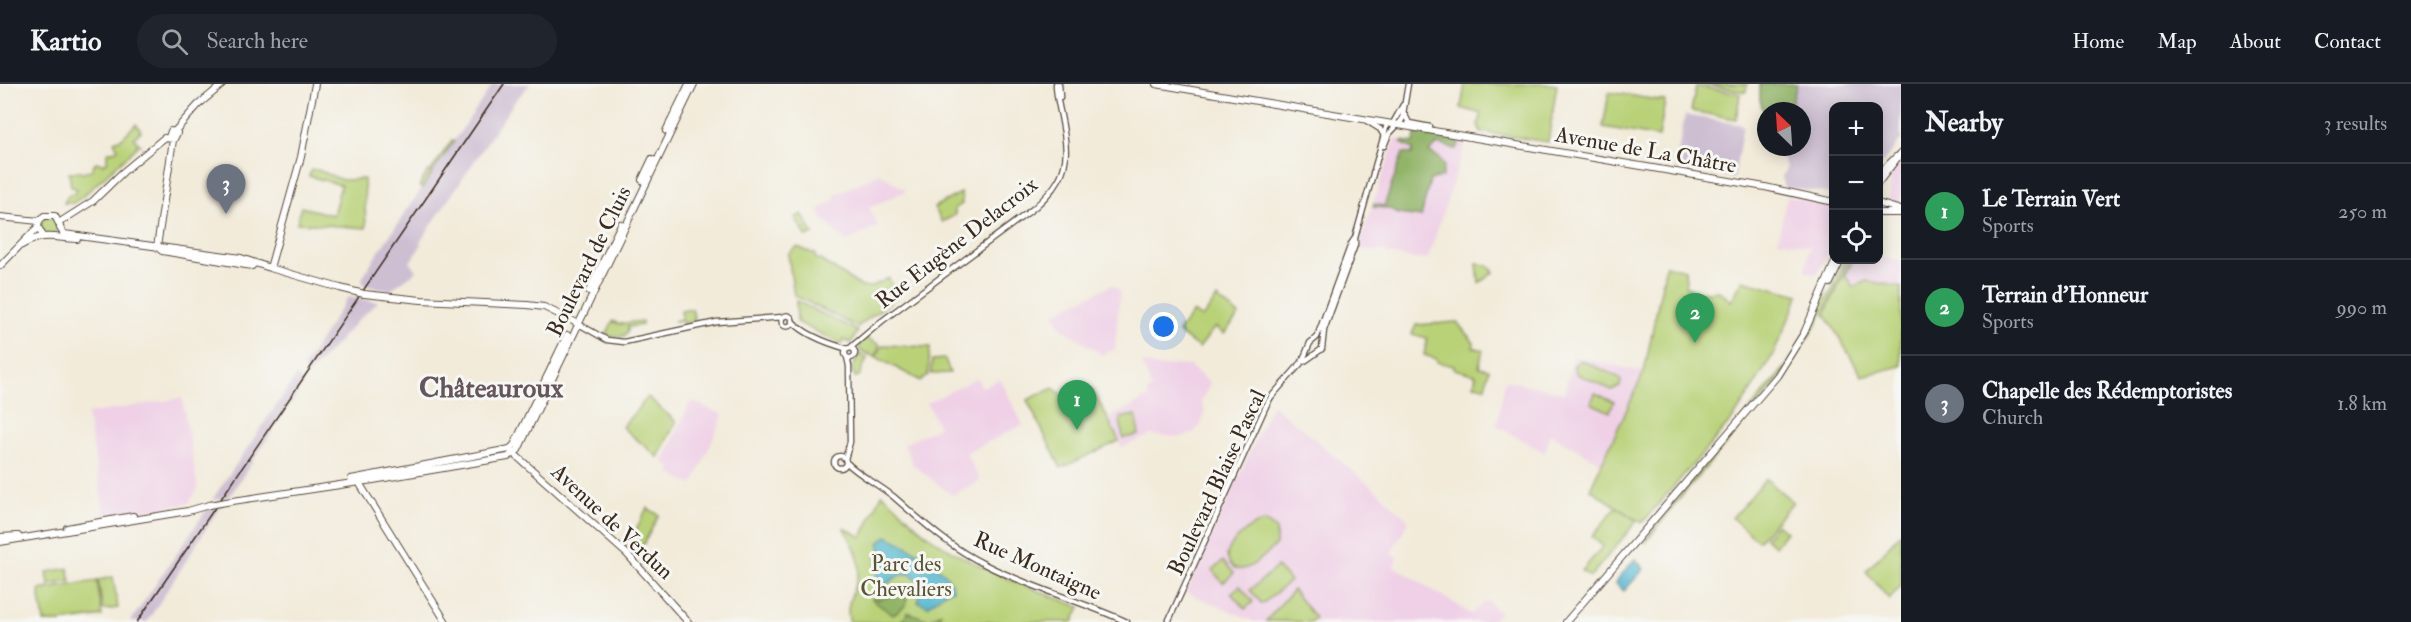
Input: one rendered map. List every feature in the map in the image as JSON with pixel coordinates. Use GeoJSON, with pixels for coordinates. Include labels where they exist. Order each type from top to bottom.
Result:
{"type":"FeatureCollection","features":[{"type":"Feature","properties":{"kind":"main road"},"geometry":{"type":"LineString","coordinates":[[157,247],[169,132],[175,131],[198,105],[223,84]]}},
{"type":"Feature","properties":{"kind":"main road"},"geometry":{"type":"LineString","coordinates":[[270,268],[299,168],[315,84]]}},
{"type":"Feature","properties":{"kind":"main road","name":"Boulevard de Cluis"},"geometry":{"type":"LineString","coordinates":[[512,451],[518,450],[689,84]]}},
{"type":"Feature","properties":{"kind":"main road","name":"Boulevard de Cluis"},"geometry":{"type":"LineString","coordinates":[[576,322],[693,84]]}},
{"type":"Feature","properties":{"kind":"main road","name":"Avenue de La Châtre"},"geometry":{"type":"LineString","coordinates":[[1156,84],[1829,200]]}},
{"type":"Feature","properties":{"kind":"main road"},"geometry":{"type":"LineString","coordinates":[[54,236],[60,225],[93,201],[169,138]]}},
{"type":"Feature","properties":{"kind":"main road"},"geometry":{"type":"LineString","coordinates":[[1883,170],[1901,153]]}},
{"type":"Feature","properties":{"kind":"main road"},"geometry":{"type":"LineString","coordinates":[[1883,176],[1901,153]]}},
{"type":"Feature","properties":{"kind":"main road"},"geometry":{"type":"LineString","coordinates":[[1883,205],[1901,212]]}},
{"type":"Feature","properties":{"kind":"main road"},"geometry":{"type":"LineString","coordinates":[[1883,213],[1901,212]]}},
{"type":"Feature","properties":{"kind":"main road"},"geometry":{"type":"LineString","coordinates":[[0,266],[22,245],[44,216],[50,215],[60,225],[64,234],[241,258],[253,265],[383,297],[544,307],[576,322]]}},
{"type":"Feature","properties":{"kind":"main road"},"geometry":{"type":"LineString","coordinates":[[0,217],[38,224]]}},
{"type":"Feature","properties":{"kind":"main road"},"geometry":{"type":"LineString","coordinates":[[38,224],[43,236]]}},
{"type":"Feature","properties":{"kind":"main road"},"geometry":{"type":"LineString","coordinates":[[22,245],[35,237],[43,236],[105,240]]}},
{"type":"Feature","properties":{"kind":"main road"},"geometry":{"type":"LineString","coordinates":[[1566,622],[1777,376],[1796,349],[1834,264]]}},
{"type":"Feature","properties":{"kind":"main road"},"geometry":{"type":"LineString","coordinates":[[1816,307],[1839,264]]}},
{"type":"Feature","properties":{"kind":"main road"},"geometry":{"type":"LineString","coordinates":[[0,542],[192,506],[206,506],[508,457],[512,451]]}},
{"type":"Feature","properties":{"kind":"main road","name":"Avenue de Verdun"},"geometry":{"type":"LineString","coordinates":[[512,451],[627,554],[686,622]]}},
{"type":"Feature","properties":{"kind":"main road"},"geometry":{"type":"LineString","coordinates":[[358,480],[446,622]]}},
{"type":"Feature","properties":{"kind":"main road"},"geometry":{"type":"LineString","coordinates":[[0,537],[10,540]]}},
{"type":"Feature","properties":{"kind":"street","name":"Rue Eugène Delacroix"},"geometry":{"type":"LineString","coordinates":[[849,352],[859,339],[1034,208],[1050,192],[1066,166],[1066,140],[1058,84]]}},
{"type":"Feature","properties":{"kind":"street"},"geometry":{"type":"LineString","coordinates":[[1351,250],[1383,145],[1392,125],[1404,113],[1408,84]]}},
{"type":"Feature","properties":{"kind":"street"},"geometry":{"type":"LineString","coordinates":[[1383,145],[1384,136],[1405,103]]}},
{"type":"Feature","properties":{"kind":"street","name":"Avenue de La Châtre"},"geometry":{"type":"LineString","coordinates":[[1404,113],[1409,123],[1460,135]]}},
{"type":"Feature","properties":{"kind":"street","name":"Avenue de La Châtre"},"geometry":{"type":"LineString","coordinates":[[1367,121],[1380,129],[1384,136]]}},
{"type":"Feature","properties":{"kind":"street"},"geometry":{"type":"LineString","coordinates":[[1383,145],[1392,125]]}},
{"type":"Feature","properties":{"kind":"street","name":"Boulevard Blaise Pascal"},"geometry":{"type":"LineString","coordinates":[[1168,622],[1266,406],[1302,362],[1310,343],[1315,340],[1351,250]]}},
{"type":"Feature","properties":{"kind":"street","name":"Boulevard Blaise Pascal"},"geometry":{"type":"LineString","coordinates":[[1302,362],[1321,351],[1324,330],[1351,250]]}},
{"type":"Feature","properties":{"kind":"street"},"geometry":{"type":"LineString","coordinates":[[576,322],[602,338],[617,342],[717,322],[782,320],[789,316],[791,324]]}},
{"type":"Feature","properties":{"kind":"street"},"geometry":{"type":"LineString","coordinates":[[782,320],[785,327],[791,324],[849,352],[854,358],[849,366]]}},
{"type":"Feature","properties":{"kind":"street"},"geometry":{"type":"LineString","coordinates":[[1315,340],[1322,345]]}},
{"type":"Feature","properties":{"kind":"street"},"geometry":{"type":"LineString","coordinates":[[1309,348],[1316,353]]}},
{"type":"Feature","properties":{"kind":"street"},"geometry":{"type":"LineString","coordinates":[[849,352],[849,448],[844,463],[837,467],[834,463],[835,458],[849,448]]}},
{"type":"Feature","properties":{"kind":"street","name":"Rue Montaigne"},"geometry":{"type":"LineString","coordinates":[[840,456],[844,463],[892,496],[932,532],[981,562],[1127,622]]}},
{"type":"Feature","properties":{"kind":"shaded area"},"geometry":{"type":"Polygon","coordinates":[[[493,84],[530,84],[515,101],[420,242],[422,244],[410,262],[417,271],[390,290],[364,285],[362,279],[369,266],[493,84]]]}},
{"type":"Feature","properties":{"kind":"shaded area"},"geometry":{"type":"Polygon","coordinates":[[[1794,84],[1901,84],[1901,140],[1883,162],[1883,102],[1829,102],[1829,193],[1784,187],[1781,177],[1786,169],[1784,160],[1780,156],[1811,156],[1811,102],[1778,102],[1794,84]]]}},
{"type":"Feature","properties":{"kind":"shaded area"},"geometry":{"type":"Polygon","coordinates":[[[1685,115],[1743,125],[1734,178],[1675,168],[1685,115]]]}},
{"type":"Feature","properties":{"kind":"shaded area"},"geometry":{"type":"Polygon","coordinates":[[[1415,133],[1466,142],[1428,259],[1414,259],[1386,253],[1384,250],[1377,252],[1358,248],[1395,139],[1413,143],[1415,133]]]}},
{"type":"Feature","properties":{"kind":"shaded area"},"geometry":{"type":"Polygon","coordinates":[[[1901,162],[1901,204],[1889,201],[1892,173],[1901,162]]]}},
{"type":"Feature","properties":{"kind":"shaded area"},"geometry":{"type":"Polygon","coordinates":[[[878,174],[906,191],[869,208],[878,226],[846,242],[822,219],[819,210],[836,199],[834,195],[878,174]]]}},
{"type":"Feature","properties":{"kind":"shaded area"},"geometry":{"type":"Polygon","coordinates":[[[1787,196],[1829,205],[1829,253],[1816,274],[1805,271],[1810,246],[1778,240],[1787,196]]]}},
{"type":"Feature","properties":{"kind":"shaded area"},"geometry":{"type":"Polygon","coordinates":[[[1883,258],[1901,261],[1901,287],[1867,281],[1851,287],[1845,278],[1851,264],[1883,264],[1883,258]]]}},
{"type":"Feature","properties":{"kind":"shaded area"},"geometry":{"type":"Polygon","coordinates":[[[1112,285],[1120,291],[1115,349],[1102,355],[1060,326],[1054,313],[1112,285]]]}},
{"type":"Feature","properties":{"kind":"shaded area"},"geometry":{"type":"Polygon","coordinates":[[[348,297],[378,302],[360,318],[307,376],[303,367],[348,297]]]}},
{"type":"Feature","properties":{"kind":"shaded area"},"geometry":{"type":"Polygon","coordinates":[[[1574,357],[1644,372],[1603,464],[1550,434],[1545,453],[1497,426],[1505,380],[1564,393],[1574,357]]]}},
{"type":"Feature","properties":{"kind":"shaded area"},"geometry":{"type":"Polygon","coordinates":[[[1142,363],[1159,367],[1190,366],[1210,383],[1201,403],[1205,411],[1201,425],[1192,434],[1180,437],[1151,435],[1122,447],[1108,419],[1149,397],[1147,392],[1152,389],[1142,363]]]}},
{"type":"Feature","properties":{"kind":"shaded area"},"geometry":{"type":"Polygon","coordinates":[[[297,375],[304,383],[229,497],[212,500],[297,375]]]}},
{"type":"Feature","properties":{"kind":"shaded area"},"geometry":{"type":"Polygon","coordinates":[[[977,378],[982,387],[1000,379],[1023,425],[966,453],[980,481],[952,495],[913,465],[904,444],[939,427],[927,403],[977,378]]]}},
{"type":"Feature","properties":{"kind":"shaded area"},"geometry":{"type":"Polygon","coordinates":[[[182,398],[198,489],[189,503],[105,517],[87,414],[182,398]]]}},
{"type":"Feature","properties":{"kind":"shaded area"},"geometry":{"type":"Polygon","coordinates":[[[691,401],[723,415],[693,485],[670,474],[671,467],[663,462],[691,401]]]}},
{"type":"Feature","properties":{"kind":"shaded area"},"geometry":{"type":"Polygon","coordinates":[[[1272,404],[1384,497],[1409,521],[1391,553],[1398,557],[1394,566],[1471,614],[1487,600],[1500,613],[1490,622],[1255,622],[1186,592],[1272,404]]]}},
{"type":"Feature","properties":{"kind":"shaded area"},"geometry":{"type":"Polygon","coordinates":[[[220,507],[147,622],[130,622],[207,509],[220,507]]]}},
{"type":"Feature","properties":{"kind":"green space"},"geometry":{"type":"Polygon","coordinates":[[[1465,84],[1557,84],[1548,142],[1481,132],[1478,125],[1482,114],[1461,108],[1465,84]]]}},
{"type":"Feature","properties":{"kind":"green space"},"geometry":{"type":"Polygon","coordinates":[[[1702,84],[1747,84],[1746,92],[1702,84]]]}},
{"type":"Feature","properties":{"kind":"green space"},"geometry":{"type":"Polygon","coordinates":[[[1760,84],[1797,84],[1792,102],[1761,102],[1760,84]]]}},
{"type":"Feature","properties":{"kind":"green space"},"geometry":{"type":"Polygon","coordinates":[[[1696,86],[1740,94],[1736,119],[1691,111],[1696,86]]]}},
{"type":"Feature","properties":{"kind":"green space"},"geometry":{"type":"Polygon","coordinates":[[[1609,92],[1665,101],[1659,137],[1603,127],[1609,92]]]}},
{"type":"Feature","properties":{"kind":"green space"},"geometry":{"type":"Polygon","coordinates":[[[136,124],[141,131],[134,138],[140,145],[136,144],[137,147],[82,197],[73,203],[64,203],[69,194],[74,194],[77,189],[71,186],[69,173],[78,171],[83,173],[91,170],[96,162],[103,164],[107,162],[107,153],[118,149],[114,141],[122,138],[136,124]]]}},
{"type":"Feature","properties":{"kind":"green space"},"geometry":{"type":"Polygon","coordinates":[[[1415,133],[1458,141],[1459,144],[1456,149],[1438,144],[1429,152],[1438,157],[1444,165],[1442,177],[1430,180],[1421,217],[1398,214],[1389,208],[1373,207],[1374,204],[1384,206],[1403,153],[1412,154],[1413,149],[1401,143],[1402,141],[1414,143],[1415,133]]]}},
{"type":"Feature","properties":{"kind":"green space"},"geometry":{"type":"Polygon","coordinates":[[[452,140],[454,141],[422,188],[419,186],[428,171],[430,172],[452,140]]]}},
{"type":"Feature","properties":{"kind":"green space"},"geometry":{"type":"Polygon","coordinates":[[[311,170],[318,170],[342,180],[364,179],[366,228],[297,223],[301,207],[333,215],[341,185],[309,176],[311,170]]]}},
{"type":"Feature","properties":{"kind":"green space"},"geometry":{"type":"Polygon","coordinates":[[[961,193],[962,204],[955,208],[955,215],[942,222],[934,207],[961,193]]]}},
{"type":"Feature","properties":{"kind":"green space"},"geometry":{"type":"Polygon","coordinates":[[[802,214],[813,234],[807,237],[795,218],[802,214]]]}},
{"type":"Feature","properties":{"kind":"green space"},"geometry":{"type":"Polygon","coordinates":[[[49,217],[55,220],[58,226],[55,232],[49,235],[43,232],[40,226],[43,220],[49,217]]]}},
{"type":"Feature","properties":{"kind":"green space"},"geometry":{"type":"Polygon","coordinates":[[[797,247],[815,254],[816,259],[862,287],[870,287],[889,278],[897,297],[857,327],[794,295],[788,254],[797,247]]]}},
{"type":"Feature","properties":{"kind":"green space"},"geometry":{"type":"Polygon","coordinates":[[[1477,263],[1488,266],[1494,272],[1479,283],[1477,263]]]}},
{"type":"Feature","properties":{"kind":"green space"},"geometry":{"type":"Polygon","coordinates":[[[1843,264],[1846,264],[1819,321],[1801,349],[1762,401],[1645,543],[1654,526],[1791,360],[1822,303],[1829,295],[1843,264]]]}},
{"type":"Feature","properties":{"kind":"green space"},"geometry":{"type":"Polygon","coordinates":[[[1849,264],[1851,264],[1845,277],[1850,281],[1852,287],[1867,281],[1901,287],[1901,366],[1862,376],[1825,314],[1849,264]]]}},
{"type":"Feature","properties":{"kind":"green space"},"geometry":{"type":"Polygon","coordinates":[[[1666,265],[1685,270],[1686,285],[1689,288],[1701,292],[1719,291],[1731,301],[1743,280],[1799,295],[1773,355],[1735,416],[1642,523],[1590,489],[1644,372],[1666,265]]]}},
{"type":"Feature","properties":{"kind":"green space"},"geometry":{"type":"Polygon","coordinates":[[[1217,298],[1239,315],[1224,334],[1215,327],[1199,348],[1178,332],[1193,312],[1202,318],[1217,298]]]}},
{"type":"Feature","properties":{"kind":"green space"},"geometry":{"type":"Polygon","coordinates":[[[796,301],[858,331],[851,343],[843,340],[841,344],[797,322],[796,301]]]}},
{"type":"Feature","properties":{"kind":"green space"},"geometry":{"type":"Polygon","coordinates":[[[692,309],[695,321],[683,324],[682,321],[674,321],[682,319],[681,311],[692,309]]]}},
{"type":"Feature","properties":{"kind":"green space"},"geometry":{"type":"Polygon","coordinates":[[[613,321],[619,324],[642,321],[642,325],[628,327],[624,336],[610,337],[607,333],[613,321]]]}},
{"type":"Feature","properties":{"kind":"green space"},"geometry":{"type":"Polygon","coordinates":[[[1457,322],[1474,343],[1473,347],[1483,350],[1479,367],[1489,369],[1485,387],[1474,385],[1476,375],[1454,369],[1454,366],[1437,362],[1437,359],[1424,355],[1427,338],[1412,334],[1416,325],[1457,322]]]}},
{"type":"Feature","properties":{"kind":"green space"},"geometry":{"type":"Polygon","coordinates":[[[866,338],[880,345],[875,357],[859,350],[861,342],[866,338]]]}},
{"type":"Feature","properties":{"kind":"green space"},"geometry":{"type":"Polygon","coordinates":[[[883,345],[930,347],[928,375],[921,381],[876,357],[883,345]]]}},
{"type":"Feature","properties":{"kind":"green space"},"geometry":{"type":"Polygon","coordinates":[[[859,354],[867,358],[859,376],[855,377],[852,369],[859,354]]]}},
{"type":"Feature","properties":{"kind":"green space"},"geometry":{"type":"Polygon","coordinates":[[[945,359],[950,373],[931,374],[932,360],[945,359]]]}},
{"type":"Feature","properties":{"kind":"green space"},"geometry":{"type":"Polygon","coordinates":[[[1580,360],[1617,376],[1621,381],[1620,386],[1612,390],[1577,374],[1573,366],[1580,360]]]}},
{"type":"Feature","properties":{"kind":"green space"},"geometry":{"type":"Polygon","coordinates":[[[1053,388],[1067,398],[1092,388],[1119,441],[1061,468],[1027,400],[1053,388]]]}},
{"type":"Feature","properties":{"kind":"green space"},"geometry":{"type":"Polygon","coordinates":[[[1595,393],[1614,402],[1610,412],[1591,403],[1595,393]]]}},
{"type":"Feature","properties":{"kind":"green space"},"geometry":{"type":"Polygon","coordinates":[[[648,397],[676,422],[658,457],[622,427],[648,397]]]}},
{"type":"Feature","properties":{"kind":"green space"},"geometry":{"type":"Polygon","coordinates":[[[1136,415],[1139,435],[1123,438],[1120,418],[1136,415]]]}},
{"type":"Feature","properties":{"kind":"green space"},"geometry":{"type":"Polygon","coordinates":[[[1766,479],[1793,502],[1758,541],[1732,518],[1766,479]]]}},
{"type":"Feature","properties":{"kind":"green space","name":"Parc des Chevaliers"},"geometry":{"type":"Polygon","coordinates":[[[882,494],[930,537],[966,559],[1080,607],[1073,622],[850,622],[848,609],[858,576],[859,564],[844,528],[862,537],[882,494]]]}},
{"type":"Feature","properties":{"kind":"green space"},"geometry":{"type":"Polygon","coordinates":[[[1616,507],[1637,521],[1590,577],[1582,571],[1603,546],[1592,537],[1616,507]]]}},
{"type":"Feature","properties":{"kind":"green space"},"geometry":{"type":"Polygon","coordinates":[[[647,508],[659,515],[636,558],[626,549],[647,508]]]}},
{"type":"Feature","properties":{"kind":"green space"},"geometry":{"type":"Polygon","coordinates":[[[1266,522],[1276,529],[1276,545],[1251,566],[1237,569],[1231,565],[1227,557],[1231,546],[1248,529],[1266,522]]]}},
{"type":"Feature","properties":{"kind":"green space"},"geometry":{"type":"Polygon","coordinates":[[[1777,524],[1786,532],[1775,546],[1765,538],[1777,524]]]}},
{"type":"Feature","properties":{"kind":"green space"},"geometry":{"type":"Polygon","coordinates":[[[1901,533],[1901,586],[1889,599],[1866,571],[1901,533]]]}},
{"type":"Feature","properties":{"kind":"green space"},"geometry":{"type":"Polygon","coordinates":[[[1223,561],[1234,573],[1223,583],[1212,570],[1223,561]]]}},
{"type":"Feature","properties":{"kind":"green space"},"geometry":{"type":"Polygon","coordinates":[[[1277,567],[1290,581],[1262,604],[1250,590],[1277,567]]]}},
{"type":"Feature","properties":{"kind":"green space"},"geometry":{"type":"Polygon","coordinates":[[[68,568],[71,581],[49,585],[47,572],[68,568]]]}},
{"type":"Feature","properties":{"kind":"green space"},"geometry":{"type":"Polygon","coordinates":[[[113,577],[118,608],[103,610],[98,580],[113,577]]]}},
{"type":"Feature","properties":{"kind":"green space"},"geometry":{"type":"Polygon","coordinates":[[[97,581],[102,616],[44,622],[39,590],[97,581]]]}},
{"type":"Feature","properties":{"kind":"green space"},"geometry":{"type":"Polygon","coordinates":[[[1240,586],[1253,602],[1245,609],[1231,593],[1240,586]]]}},
{"type":"Feature","properties":{"kind":"green space"},"geometry":{"type":"Polygon","coordinates":[[[899,587],[904,587],[907,591],[906,605],[893,615],[872,599],[884,598],[899,587]]]}},
{"type":"Feature","properties":{"kind":"green space"},"geometry":{"type":"Polygon","coordinates":[[[1293,590],[1315,618],[1310,622],[1266,621],[1293,590]]]}},
{"type":"Feature","properties":{"kind":"green space"},"geometry":{"type":"Polygon","coordinates":[[[907,612],[929,620],[941,613],[939,619],[943,621],[898,622],[905,618],[907,612]]]}},
{"type":"Feature","properties":{"kind":"water"},"geometry":{"type":"Polygon","coordinates":[[[887,536],[937,566],[951,582],[953,590],[946,592],[928,606],[918,602],[920,583],[911,574],[900,575],[882,587],[877,585],[877,555],[881,549],[879,543],[887,536]]]}},
{"type":"Feature","properties":{"kind":"water"},"geometry":{"type":"Polygon","coordinates":[[[1635,559],[1644,569],[1624,591],[1615,583],[1635,559]]]}},
{"type":"Feature","properties":{"kind":"railway"},"geometry":{"type":"LineString","coordinates":[[137,622],[504,84]]}},
{"type":"Feature","properties":{"kind":"place","name":"Chapelle des Rédemptoristes"},"geometry":{"type":"Point","coordinates":[226,214]}},
{"type":"Feature","properties":{"kind":"place","name":"Terrain d'Honneur"},"geometry":{"type":"Point","coordinates":[1695,343]}},
{"type":"Feature","properties":{"kind":"place","name":"Le Terrain Vert"},"geometry":{"type":"Point","coordinates":[1077,430]}},
{"type":"Feature","properties":{"kind":"district","name":"Châteauroux"},"geometry":{"type":"Point","coordinates":[491,387]}}]}
